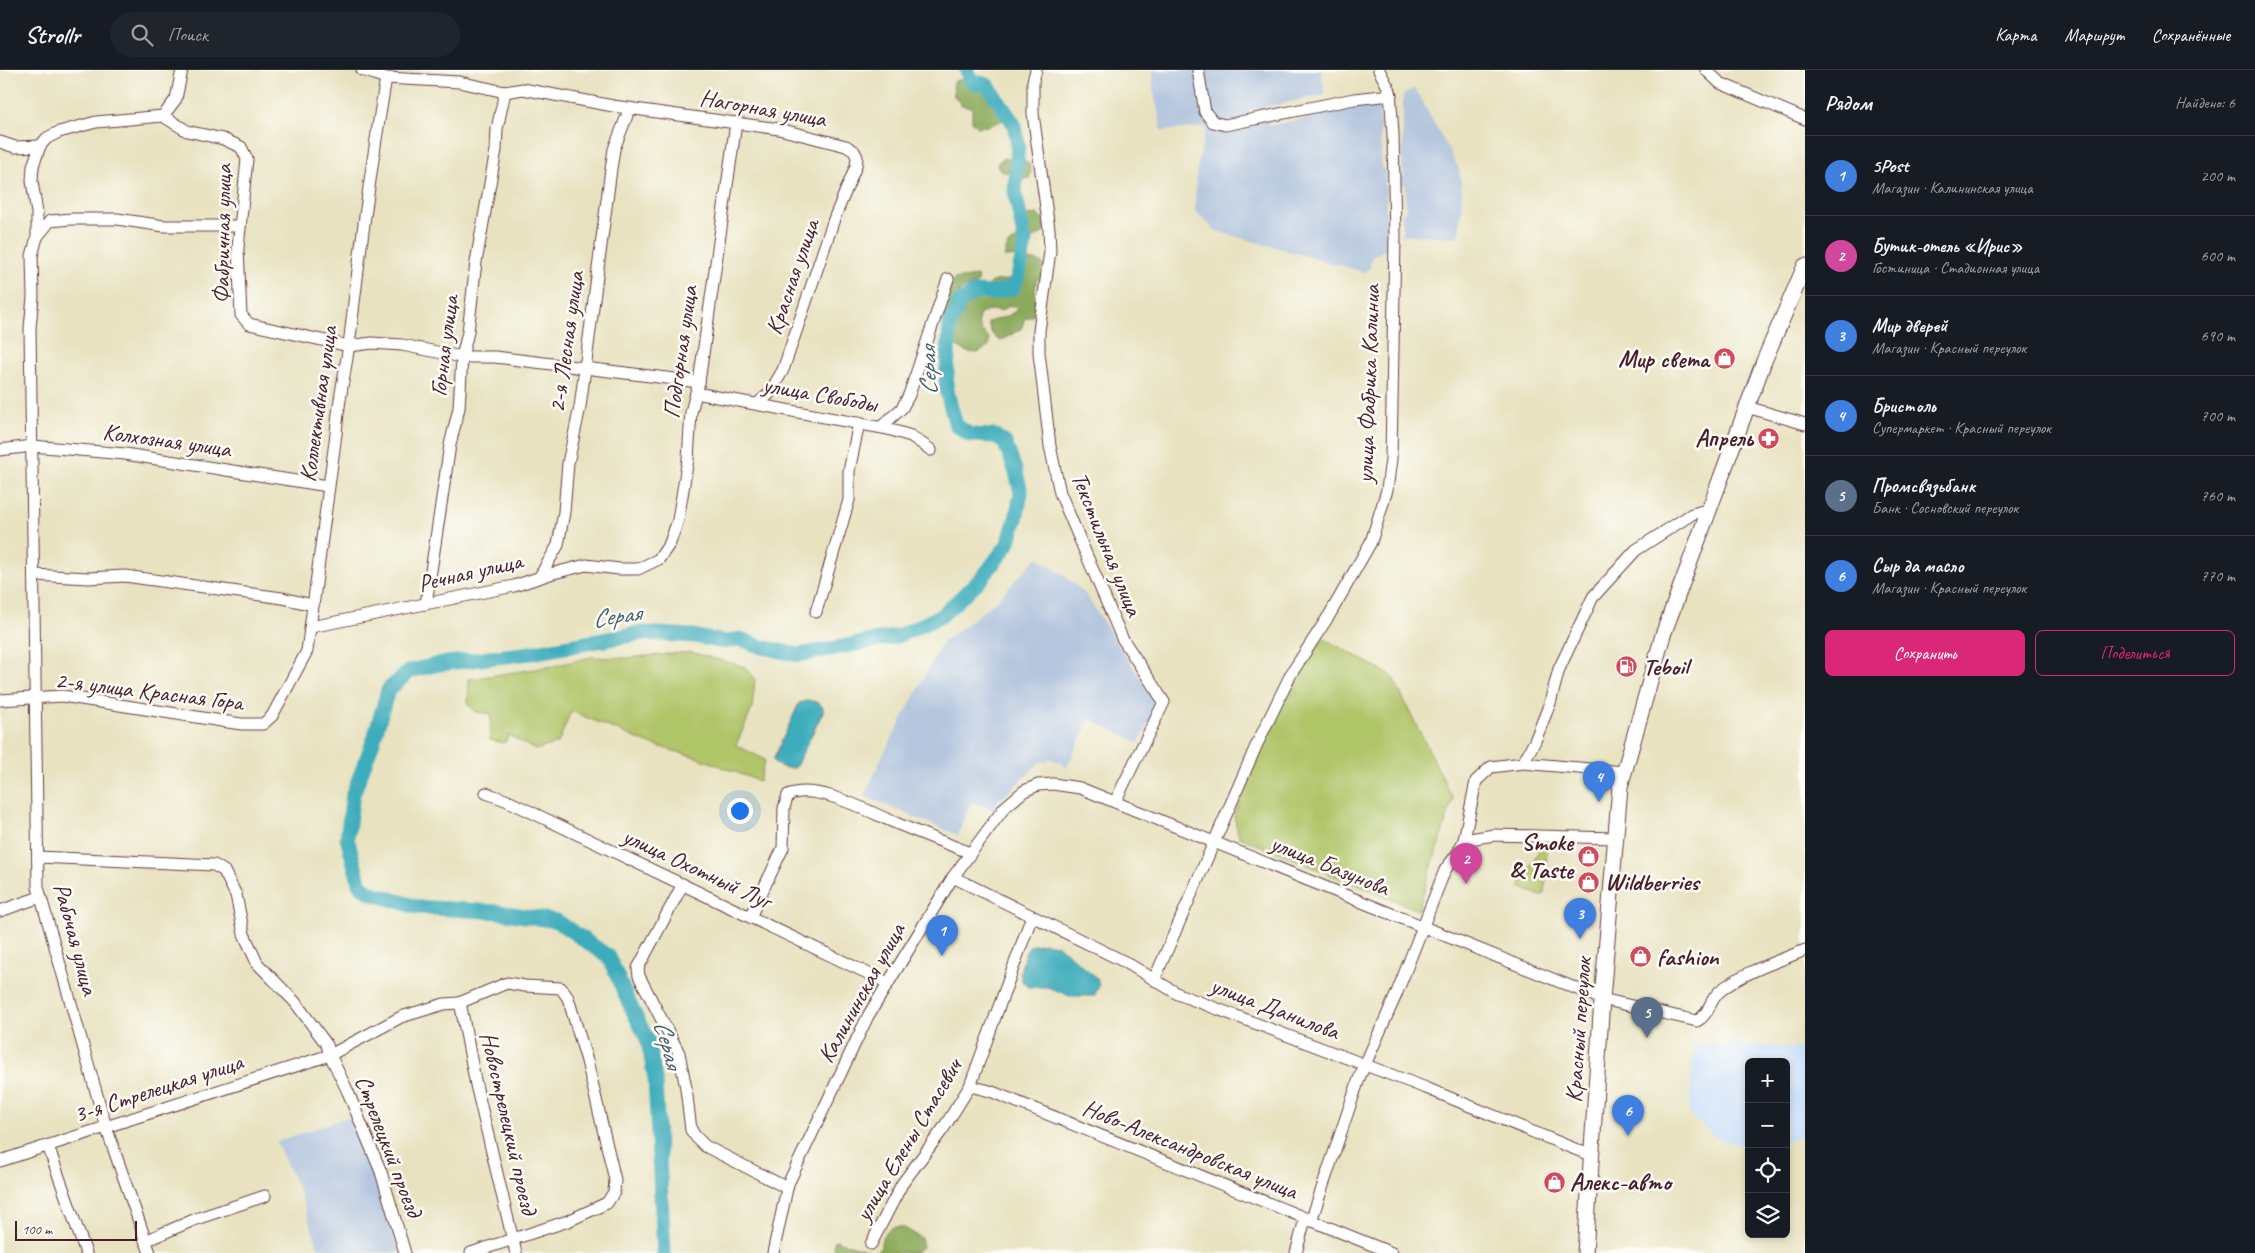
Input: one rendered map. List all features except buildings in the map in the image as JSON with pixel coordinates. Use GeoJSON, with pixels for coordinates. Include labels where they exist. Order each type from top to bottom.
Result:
{"type":"FeatureCollection","features":[{"type":"Feature","properties":{"kind":"main road","name":"Красный переулок"},"geometry":{"type":"LineString","coordinates":[[1586,1253],[1602,999],[1616,838],[1624,772],[1663,636],[1747,407],[1805,266]]}},
{"type":"Feature","properties":{"kind":"street"},"geometry":{"type":"LineString","coordinates":[[0,142],[15,148],[40,146],[59,132],[96,122],[163,116],[176,99],[182,70]]}},
{"type":"Feature","properties":{"kind":"street","name":"Нагорная улица"},"geometry":{"type":"LineString","coordinates":[[362,70],[386,78],[460,82],[505,92],[523,89],[630,108],[779,129],[846,146],[854,151],[857,157]]}},
{"type":"Feature","properties":{"kind":"street","name":"Текстильная улица"},"geometry":{"type":"LineString","coordinates":[[1036,70],[1033,80],[1033,114],[1049,229],[1050,251],[1039,331],[1039,353],[1050,446],[1060,494],[1122,638],[1164,702],[1115,802]]}},
{"type":"Feature","properties":{"kind":"street"},"geometry":{"type":"LineString","coordinates":[[1198,70],[1205,112],[1213,122],[1225,125],[1354,99],[1391,95]]}},
{"type":"Feature","properties":{"kind":"street","name":"улица Фабрика Калиниа"},"geometry":{"type":"LineString","coordinates":[[1154,980],[1257,744],[1291,674],[1330,614],[1371,542],[1387,490],[1391,459],[1395,237],[1391,95],[1379,70]]}},
{"type":"Feature","properties":{"kind":"street"},"geometry":{"type":"LineString","coordinates":[[1706,70],[1720,83],[1805,119]]}},
{"type":"Feature","properties":{"kind":"street","name":"Коллективная улица"},"geometry":{"type":"LineString","coordinates":[[264,724],[272,716],[291,685],[307,651],[336,434],[338,402],[343,388],[369,178],[386,78]]}},
{"type":"Feature","properties":{"kind":"street","name":"Горная улица"},"geometry":{"type":"LineString","coordinates":[[426,604],[450,445],[458,408],[462,356],[468,332],[476,262],[493,168],[497,129],[505,92]]}},
{"type":"Feature","properties":{"kind":"street","name":"2-я Лесная улица"},"geometry":{"type":"LineString","coordinates":[[538,578],[558,545],[564,512],[568,463],[580,407],[614,149],[630,108]]}},
{"type":"Feature","properties":{"kind":"street","name":"Фабричная улица"},"geometry":{"type":"LineString","coordinates":[[163,116],[187,131],[223,140],[241,147],[248,159],[238,248],[241,315],[249,324]]}},
{"type":"Feature","properties":{"kind":"street","name":"Подгорная улица"},"geometry":{"type":"LineString","coordinates":[[638,569],[659,559],[670,543],[678,520],[688,459],[691,412],[698,387],[736,123]]}},
{"type":"Feature","properties":{"kind":"street","name":"Рабочая улица"},"geometry":{"type":"LineString","coordinates":[[40,146],[33,166],[32,181],[37,213],[37,237],[32,256],[33,297],[30,328],[40,897],[106,1127],[150,1253]]}},
{"type":"Feature","properties":{"kind":"street","name":"Красная улица"},"geometry":{"type":"LineString","coordinates":[[757,404],[770,394],[783,370],[834,219],[856,166],[857,157]]}},
{"type":"Feature","properties":{"kind":"street"},"geometry":{"type":"LineString","coordinates":[[37,237],[50,221],[72,219],[117,219],[164,226],[240,226]]}},
{"type":"Feature","properties":{"kind":"street"},"geometry":{"type":"LineString","coordinates":[[881,427],[902,408],[910,395],[948,279]]}},
{"type":"Feature","properties":{"kind":"street","name":"улица Свободы"},"geometry":{"type":"LineString","coordinates":[[249,324],[349,346],[372,343],[402,345],[462,356],[495,357],[584,367],[698,387],[757,404],[881,427],[911,436],[931,450]]}},
{"type":"Feature","properties":{"kind":"street"},"geometry":{"type":"LineString","coordinates":[[1747,407],[1805,424]]}},
{"type":"Feature","properties":{"kind":"street"},"geometry":{"type":"LineString","coordinates":[[816,612],[849,500],[849,472],[859,423]]}},
{"type":"Feature","properties":{"kind":"street","name":"Колхозная улица"},"geometry":{"type":"LineString","coordinates":[[0,450],[32,446],[125,454],[328,486]]}},
{"type":"Feature","properties":{"kind":"street"},"geometry":{"type":"LineString","coordinates":[[1522,763],[1535,741],[1550,703],[1558,669],[1593,597],[1636,550],[1692,514],[1710,509]]}},
{"type":"Feature","properties":{"kind":"street","name":"Речная улица"},"geometry":{"type":"LineString","coordinates":[[311,626],[514,586],[586,565],[638,569]]}},
{"type":"Feature","properties":{"kind":"street"},"geometry":{"type":"LineString","coordinates":[[34,575],[88,578],[125,576],[282,598],[313,605]]}},
{"type":"Feature","properties":{"kind":"street","name":"2-я улица Красная Гора"},"geometry":{"type":"LineString","coordinates":[[0,700],[36,700],[62,696],[241,724],[264,724]]}},
{"type":"Feature","properties":{"kind":"street"},"geometry":{"type":"LineString","coordinates":[[1296,1253],[1366,1065],[1396,995],[1422,925],[1445,870],[1464,840],[1476,780],[1492,767],[1522,763],[1624,772]]}},
{"type":"Feature","properties":{"kind":"street","name":"улица Базунова"},"geometry":{"type":"LineString","coordinates":[[1038,785],[1053,784],[1080,788],[1602,999],[1697,1021],[1705,1017],[1716,994],[1722,989],[1752,972],[1805,950]]}},
{"type":"Feature","properties":{"kind":"street","name":"Калининская улица"},"geometry":{"type":"LineString","coordinates":[[773,1253],[787,1188],[868,1016],[953,876],[1004,808],[1024,791],[1038,785]]}},
{"type":"Feature","properties":{"kind":"street"},"geometry":{"type":"LineString","coordinates":[[750,917],[783,848],[784,808],[788,794],[794,792],[819,794],[849,803],[970,853]]}},
{"type":"Feature","properties":{"kind":"street","name":"улица Охотный Луг"},"geometry":{"type":"LineString","coordinates":[[486,793],[508,801],[888,982]]}},
{"type":"Feature","properties":{"kind":"street"},"geometry":{"type":"LineString","coordinates":[[1464,840],[1494,835],[1616,838]]}},
{"type":"Feature","properties":{"kind":"street","name":"Стрелецкий проезд"},"geometry":{"type":"LineString","coordinates":[[38,858],[214,865],[224,871],[236,895],[244,934],[257,964],[295,1002],[327,1045],[380,1172],[405,1253]]}},
{"type":"Feature","properties":{"kind":"street","name":"улица Данилова"},"geometry":{"type":"LineString","coordinates":[[953,876],[1127,963],[1178,994],[1366,1065],[1592,1156]]}},
{"type":"Feature","properties":{"kind":"street"},"geometry":{"type":"LineString","coordinates":[[683,884],[638,968],[638,976],[679,1053],[686,1088],[691,1130],[705,1146],[787,1188]]}},
{"type":"Feature","properties":{"kind":"street"},"geometry":{"type":"LineString","coordinates":[[0,911],[40,897]]}},
{"type":"Feature","properties":{"kind":"street","name":"улица Елены Стасевич"},"geometry":{"type":"LineString","coordinates":[[871,1244],[902,1184],[943,1129],[970,1086],[1032,916]]}},
{"type":"Feature","properties":{"kind":"street","name":"3-я Стрелецкая улица"},"geometry":{"type":"LineString","coordinates":[[1,1159],[48,1146],[330,1055],[401,1017],[444,1004],[459,1004],[507,983],[562,988],[568,998],[587,1061],[615,1180],[614,1192],[608,1203],[568,1221],[513,1238]]}},
{"type":"Feature","properties":{"kind":"street","name":"Новострелецкий проезд"},"geometry":{"type":"LineString","coordinates":[[459,1004],[476,1085],[516,1253]]}},
{"type":"Feature","properties":{"kind":"street","name":"Ново-Александровская улица"},"geometry":{"type":"LineString","coordinates":[[970,1086],[990,1091],[1392,1253]]}},
{"type":"Feature","properties":{"kind":"street"},"geometry":{"type":"LineString","coordinates":[[48,1146],[86,1253]]}},
{"type":"Feature","properties":{"kind":"street"},"geometry":{"type":"LineString","coordinates":[[145,1241],[196,1218],[265,1196]]}},
{"type":"Feature","properties":{"kind":"street"},"geometry":{"type":"LineString","coordinates":[[471,1253],[513,1238]]}},
{"type":"Feature","properties":{"kind":"shaded area"},"geometry":{"type":"Polygon","coordinates":[[[1153,70],[1321,70],[1325,95],[1249,110],[1251,116],[1267,118],[1269,126],[1315,116],[1316,110],[1379,100],[1382,169],[1385,169],[1387,249],[1372,256],[1370,268],[1364,272],[1216,231],[1195,211],[1196,174],[1206,127],[1162,131],[1153,88],[1153,70]]]}},
{"type":"Feature","properties":{"kind":"shaded area"},"geometry":{"type":"Polygon","coordinates":[[[1415,88],[1459,169],[1462,193],[1459,237],[1402,235],[1402,215],[1406,209],[1406,185],[1400,184],[1400,178],[1404,177],[1401,155],[1403,155],[1403,95],[1415,88]]]}},
{"type":"Feature","properties":{"kind":"shaded area"},"geometry":{"type":"Polygon","coordinates":[[[1037,557],[1064,575],[1085,594],[1158,705],[1139,743],[1090,719],[1067,767],[1051,758],[1045,763],[1041,761],[1003,798],[1000,798],[995,810],[971,801],[958,835],[864,796],[878,765],[942,643],[996,601],[1037,557]]]}},
{"type":"Feature","properties":{"kind":"shaded area"},"geometry":{"type":"Polygon","coordinates":[[[1694,1043],[1805,1048],[1805,1134],[1790,1140],[1790,1058],[1745,1058],[1745,1144],[1718,1139],[1689,1114],[1694,1043]]]}},
{"type":"Feature","properties":{"kind":"shaded area"},"geometry":{"type":"Polygon","coordinates":[[[351,1116],[377,1176],[400,1253],[320,1253],[300,1193],[276,1142],[351,1116]]]}},
{"type":"Feature","properties":{"kind":"green space"},"geometry":{"type":"Polygon","coordinates":[[[963,79],[971,81],[977,88],[986,88],[996,98],[1003,111],[1003,120],[989,126],[977,127],[972,122],[972,107],[961,105],[954,96],[953,85],[955,81],[963,79]]]}},
{"type":"Feature","properties":{"kind":"green space"},"geometry":{"type":"Polygon","coordinates":[[[1004,158],[1013,161],[1023,159],[1029,164],[1031,172],[1029,178],[1020,180],[1014,177],[1013,173],[1003,172],[998,168],[997,163],[1004,158]]]}},
{"type":"Feature","properties":{"kind":"green space"},"geometry":{"type":"Polygon","coordinates":[[[1037,214],[1044,222],[1043,233],[1031,239],[1027,238],[1025,220],[1029,215],[1037,214]]]}},
{"type":"Feature","properties":{"kind":"green space"},"geometry":{"type":"Polygon","coordinates":[[[1018,239],[1026,239],[1028,244],[1025,256],[1004,257],[1008,244],[1018,239]]]}},
{"type":"Feature","properties":{"kind":"green space"},"geometry":{"type":"Polygon","coordinates":[[[1035,260],[1044,265],[1042,277],[1036,281],[1033,316],[1025,318],[1021,329],[1000,341],[992,333],[988,322],[1008,316],[1018,309],[1017,306],[1009,306],[1001,311],[991,310],[980,314],[979,325],[989,338],[989,346],[978,353],[967,352],[949,340],[946,330],[952,317],[965,313],[964,311],[957,311],[955,305],[957,302],[981,295],[992,282],[1009,280],[1016,277],[1025,271],[1022,265],[1025,262],[1035,260]]]}},
{"type":"Feature","properties":{"kind":"green space"},"geometry":{"type":"Polygon","coordinates":[[[977,276],[978,282],[960,291],[951,303],[952,313],[948,316],[942,314],[950,283],[954,279],[977,276]]]}},
{"type":"Feature","properties":{"kind":"green space"},"geometry":{"type":"Polygon","coordinates":[[[1323,638],[1392,676],[1453,799],[1418,910],[1239,837],[1234,816],[1265,738],[1289,687],[1323,638]]]}},
{"type":"Feature","properties":{"kind":"green space"},"geometry":{"type":"Polygon","coordinates":[[[691,652],[745,667],[755,680],[752,709],[736,745],[765,760],[759,781],[699,758],[650,744],[571,711],[558,743],[535,750],[509,735],[505,743],[490,740],[491,714],[477,712],[468,705],[469,679],[554,666],[591,657],[626,658],[691,652]]]}},
{"type":"Feature","properties":{"kind":"green space"},"geometry":{"type":"Polygon","coordinates":[[[1547,842],[1545,894],[1540,896],[1519,887],[1542,845],[1547,842]]]}},
{"type":"Feature","properties":{"kind":"green space"},"geometry":{"type":"Polygon","coordinates":[[[894,1227],[903,1227],[921,1238],[923,1246],[915,1253],[875,1253],[881,1247],[884,1234],[894,1227]]]}},
{"type":"Feature","properties":{"kind":"green space"},"geometry":{"type":"Polygon","coordinates":[[[835,1240],[875,1253],[836,1253],[833,1248],[835,1240]]]}},
{"type":"Feature","properties":{"kind":"water"},"geometry":{"type":"Polygon","coordinates":[[[809,700],[819,703],[823,707],[823,712],[795,768],[785,768],[773,760],[799,703],[809,700]]]}},
{"type":"Feature","properties":{"kind":"water"},"geometry":{"type":"Polygon","coordinates":[[[1045,943],[1058,945],[1097,978],[1099,986],[1094,996],[1070,996],[1047,987],[1029,987],[1022,981],[1020,973],[1024,956],[1029,946],[1045,943]]]}},
{"type":"Feature","properties":{"kind":"waterway","name":"Серая"},"geometry":{"type":"LineString","coordinates":[[664,1253],[655,1079],[648,1041],[609,957],[557,921],[499,912],[417,907],[371,893],[360,885],[347,838],[353,794],[373,742],[388,690],[410,671],[439,664],[531,653],[642,633],[694,636],[724,642],[740,639],[762,647],[799,655],[898,636],[941,616],[983,577],[1008,544],[1016,519],[1021,493],[1016,472],[1005,443],[995,436],[970,435],[956,425],[946,389],[950,323],[960,302],[975,292],[994,293],[1013,288],[1019,273],[1025,242],[1015,192],[1018,144],[1014,124],[988,86],[981,83],[977,84],[969,78],[967,70]]}},
{"type":"Feature","properties":{"kind":"place","name":"Мир света"},"geometry":{"type":"Point","coordinates":[1725,359]}},
{"type":"Feature","properties":{"kind":"place","name":"Апрель"},"geometry":{"type":"Point","coordinates":[1769,438]}},
{"type":"Feature","properties":{"kind":"place","name":"Teboil"},"geometry":{"type":"Point","coordinates":[1627,667]}},
{"type":"Feature","properties":{"kind":"place","name":"Бристоль"},"geometry":{"type":"Point","coordinates":[1599,802]}},
{"type":"Feature","properties":{"kind":"place","name":"Smoke & Taste"},"geometry":{"type":"Point","coordinates":[1589,856]}},
{"type":"Feature","properties":{"kind":"place","name":"Wildberries"},"geometry":{"type":"Point","coordinates":[1589,882]}},
{"type":"Feature","properties":{"kind":"place","name":"Бутик-отель «Ирис»"},"geometry":{"type":"Point","coordinates":[1466,884]}},
{"type":"Feature","properties":{"kind":"place","name":"Мир дверей"},"geometry":{"type":"Point","coordinates":[1580,939]}},
{"type":"Feature","properties":{"kind":"place","name":"5Post"},"geometry":{"type":"Point","coordinates":[942,956]}},
{"type":"Feature","properties":{"kind":"place","name":"fashion"},"geometry":{"type":"Point","coordinates":[1641,957]}},
{"type":"Feature","properties":{"kind":"place","name":"Промсвязьбанк"},"geometry":{"type":"Point","coordinates":[1647,1038]}},
{"type":"Feature","properties":{"kind":"place","name":"Сыр да масло"},"geometry":{"type":"Point","coordinates":[1628,1136]}},
{"type":"Feature","properties":{"kind":"place","name":"Алекс-авто"},"geometry":{"type":"Point","coordinates":[1554,1182]}}]}
